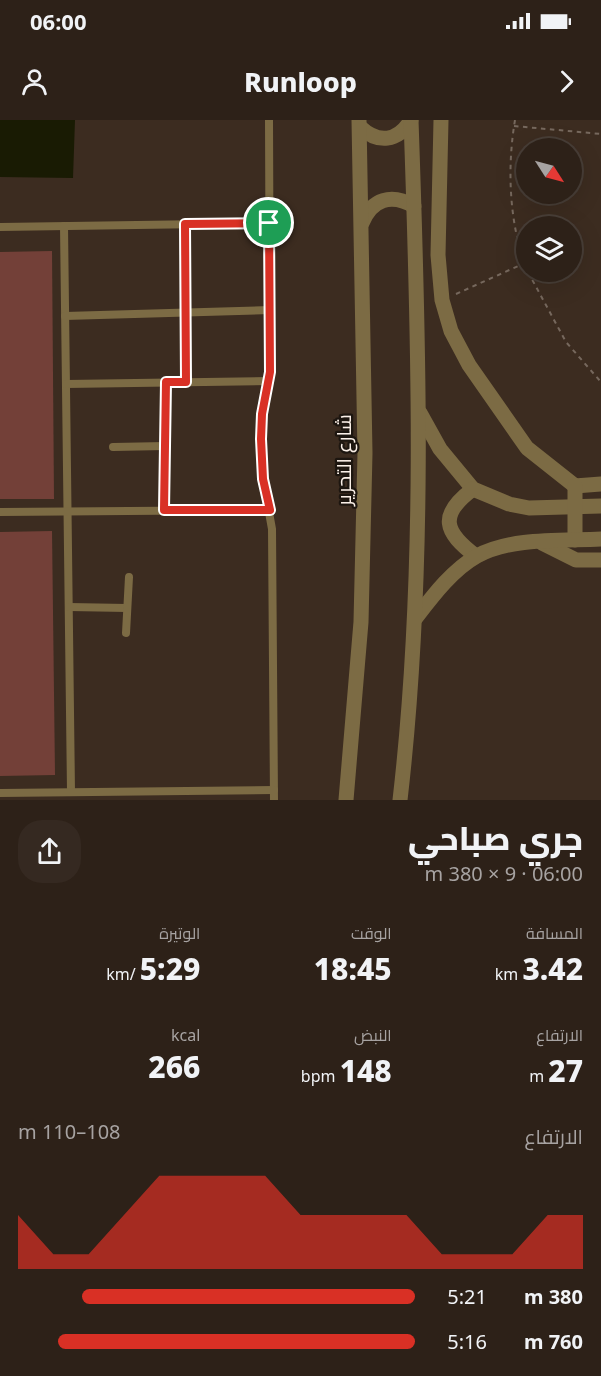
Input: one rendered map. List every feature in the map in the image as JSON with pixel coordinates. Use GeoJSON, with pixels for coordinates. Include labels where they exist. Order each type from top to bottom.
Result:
{"type":"FeatureCollection","features":[{"type":"Feature","properties":{"kind":"street"},"geometry":{"type":"LineString","coordinates":[[359,123],[369,136],[381,140],[399,134],[411,120]]}},
{"type":"Feature","properties":{"kind":"street"},"geometry":{"type":"LineString","coordinates":[[400,800],[415,619],[418,408],[411,120]]}},
{"type":"Feature","properties":{"kind":"street"},"geometry":{"type":"LineString","coordinates":[[441,120],[438,255],[442,300],[451,331],[469,365],[514,431],[542,462],[575,486],[601,484]]}},
{"type":"Feature","properties":{"kind":"street","name":"شارع التحرير"},"geometry":{"type":"LineString","coordinates":[[346,800],[362,622],[365,453],[359,123]]}},
{"type":"Feature","properties":{"kind":"street"},"geometry":{"type":"LineString","coordinates":[[362,224],[367,212],[376,202],[389,198],[402,199],[414,206]]}},
{"type":"Feature","properties":{"kind":"street"},"geometry":{"type":"LineString","coordinates":[[418,408],[440,449],[473,489],[509,504],[528,508],[601,506]]}},
{"type":"Feature","properties":{"kind":"street"},"geometry":{"type":"LineString","coordinates":[[575,486],[575,540]]}},
{"type":"Feature","properties":{"kind":"street"},"geometry":{"type":"LineString","coordinates":[[473,489],[459,500],[449,513],[449,531],[460,544],[476,556]]}},
{"type":"Feature","properties":{"kind":"street"},"geometry":{"type":"LineString","coordinates":[[415,619],[432,596],[476,556],[497,548],[601,539]]}},
{"type":"Feature","properties":{"kind":"street"},"geometry":{"type":"LineString","coordinates":[[542,543],[576,560],[601,560]]}},
{"type":"Feature","properties":{"kind":"lane"},"geometry":{"type":"LineString","coordinates":[[269,120],[269,381],[262,414],[261,439],[263,479],[270,510],[274,800]]}},
{"type":"Feature","properties":{"kind":"lane"},"geometry":{"type":"LineString","coordinates":[[0,227],[269,223]]}},
{"type":"Feature","properties":{"kind":"lane"},"geometry":{"type":"LineString","coordinates":[[185,224],[186,382]]}},
{"type":"Feature","properties":{"kind":"lane"},"geometry":{"type":"LineString","coordinates":[[64,226],[71,792]]}},
{"type":"Feature","properties":{"kind":"lane"},"geometry":{"type":"LineString","coordinates":[[65,316],[270,310]]}},
{"type":"Feature","properties":{"kind":"lane"},"geometry":{"type":"LineString","coordinates":[[66,384],[269,381]]}},
{"type":"Feature","properties":{"kind":"lane"},"geometry":{"type":"LineString","coordinates":[[164,510],[166,382]]}},
{"type":"Feature","properties":{"kind":"lane"},"geometry":{"type":"LineString","coordinates":[[113,447],[165,446]]}},
{"type":"Feature","properties":{"kind":"lane"},"geometry":{"type":"LineString","coordinates":[[0,512],[270,510]]}},
{"type":"Feature","properties":{"kind":"lane"},"geometry":{"type":"LineString","coordinates":[[126,633],[129,577]]}},
{"type":"Feature","properties":{"kind":"lane"},"geometry":{"type":"LineString","coordinates":[[69,607],[127,608]]}},
{"type":"Feature","properties":{"kind":"lane"},"geometry":{"type":"LineString","coordinates":[[0,794],[51,796],[71,792],[274,790]]}},
{"type":"Feature","properties":{"kind":"path"},"geometry":{"type":"LineString","coordinates":[[515,120],[511,186],[516,224]]}},
{"type":"Feature","properties":{"kind":"path"},"geometry":{"type":"LineString","coordinates":[[514,126],[601,134]]}},
{"type":"Feature","properties":{"kind":"path"},"geometry":{"type":"LineString","coordinates":[[442,300],[516,269]]}},
{"type":"Feature","properties":{"kind":"path"},"geometry":{"type":"LineString","coordinates":[[533,282],[566,342],[601,382]]}},
{"type":"Feature","properties":{"kind":"shaded area"},"geometry":{"type":"Polygon","coordinates":[[[0,120],[75,120],[73,178],[0,177],[0,120]]]}},
{"type":"Feature","properties":{"kind":"building"},"geometry":{"type":"Polygon","coordinates":[[[52,251],[54,499],[0,499],[0,252],[52,251]]]}},
{"type":"Feature","properties":{"kind":"building"},"geometry":{"type":"Polygon","coordinates":[[[52,531],[55,775],[0,776],[0,532],[52,531]]]}},
{"type":"Feature","properties":{"kind":"route"},"geometry":{"type":"LineString","coordinates":[[269,223],[270,372],[262,414],[261,439],[263,479],[270,510],[164,510],[166,382],[186,382],[185,224],[269,223]]}}]}
